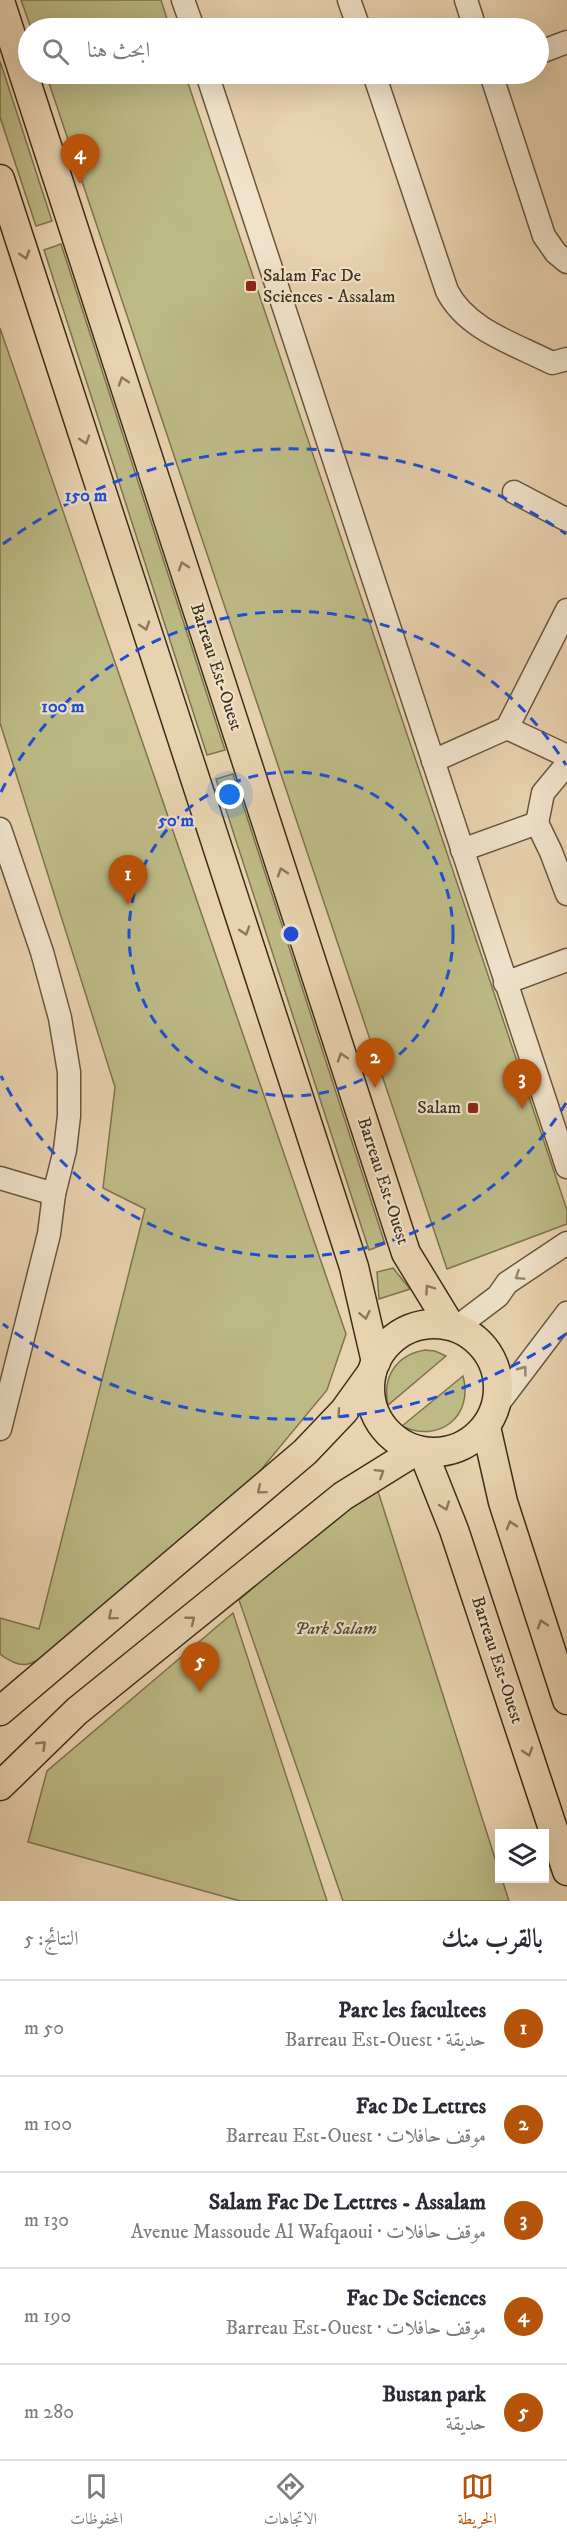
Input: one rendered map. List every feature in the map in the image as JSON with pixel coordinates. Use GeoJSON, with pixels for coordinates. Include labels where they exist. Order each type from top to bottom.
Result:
{"type":"FeatureCollection","features":[{"type":"Feature","properties":{"kind":"main road","name":"Barreau Est-Ouest"},"geometry":{"type":"LineString","coordinates":[[0,1],[18,56]]}},
{"type":"Feature","properties":{"kind":"main road","name":"Barreau Est-Ouest"},"geometry":{"type":"LineString","coordinates":[[27,84],[406,1252],[454,1326]]}},
{"type":"Feature","properties":{"kind":"main road"},"geometry":{"type":"LineString","coordinates":[[0,179],[354,1268],[374,1367],[371,1401],[377,1421],[394,1439],[420,1451],[437,1453],[458,1448],[477,1437],[492,1416]]}},
{"type":"Feature","properties":{"kind":"main road"},"geometry":{"type":"LineString","coordinates":[[0,1711],[305,1452],[344,1411],[374,1367],[382,1348],[411,1327],[430,1323],[454,1326],[479,1341],[496,1367],[499,1386],[492,1416],[503,1502],[567,1700]]}},
{"type":"Feature","properties":{"kind":"main road","name":"Barreau Est-Ouest"},"geometry":{"type":"LineString","coordinates":[[420,1451],[454,1530],[567,1870]]}},
{"type":"Feature","properties":{"kind":"main road"},"geometry":{"type":"LineString","coordinates":[[0,1786],[77,1711],[343,1496],[420,1451]]}},
{"type":"Feature","properties":{"kind":"main road"},"geometry":{"type":"LineString","coordinates":[[0,1681],[36,1681]]}},
{"type":"Feature","properties":{"kind":"street"},"geometry":{"type":"LineString","coordinates":[[349,0],[355,18]]}},
{"type":"Feature","properties":{"kind":"street"},"geometry":{"type":"LineString","coordinates":[[466,0],[472,18]]}},
{"type":"Feature","properties":{"kind":"street"},"geometry":{"type":"LineString","coordinates":[[188,1],[191,18]]}},
{"type":"Feature","properties":{"kind":"street"},"geometry":{"type":"LineString","coordinates":[[549,49],[567,42]]}},
{"type":"Feature","properties":{"kind":"street"},"geometry":{"type":"LineString","coordinates":[[210,84],[567,1167]]}},
{"type":"Feature","properties":{"kind":"street"},"geometry":{"type":"LineString","coordinates":[[377,84],[447,291],[454,304],[477,324],[552,363],[567,359]]}},
{"type":"Feature","properties":{"kind":"street"},"geometry":{"type":"LineString","coordinates":[[493,84],[544,236],[556,253],[567,262]]}},
{"type":"Feature","properties":{"kind":"street"},"geometry":{"type":"LineString","coordinates":[[514,492],[567,520]]}},
{"type":"Feature","properties":{"kind":"street"},"geometry":{"type":"LineString","coordinates":[[433,761],[507,728],[567,610]]}},
{"type":"Feature","properties":{"kind":"street"},"geometry":{"type":"LineString","coordinates":[[507,728],[567,756]]}},
{"type":"Feature","properties":{"kind":"street"},"geometry":{"type":"LineString","coordinates":[[567,764],[543,793],[537,823],[567,894]]}},
{"type":"Feature","properties":{"kind":"street"},"geometry":{"type":"LineString","coordinates":[[462,850],[537,823]]}},
{"type":"Feature","properties":{"kind":"street"},"geometry":{"type":"LineString","coordinates":[[0,829],[42,952],[60,1018],[68,1064],[69,1116],[65,1150],[54,1194],[48,1234],[0,1429]]}},
{"type":"Feature","properties":{"kind":"street"},"geometry":{"type":"LineString","coordinates":[[505,982],[567,960]]}},
{"type":"Feature","properties":{"kind":"street"},"geometry":{"type":"LineString","coordinates":[[0,1178],[54,1194]]}},
{"type":"Feature","properties":{"kind":"street"},"geometry":{"type":"LineString","coordinates":[[454,1326],[498,1296],[507,1283],[567,1243]]}},
{"type":"Feature","properties":{"kind":"street"},"geometry":{"type":"LineString","coordinates":[[492,1416],[567,1313]]}},
{"type":"Feature","properties":{"kind":"green space"},"geometry":{"type":"Polygon","coordinates":[[[21,0],[161,0],[167,18],[27,18],[21,0]]]}},
{"type":"Feature","properties":{"kind":"green space"},"geometry":{"type":"Polygon","coordinates":[[[0,61],[52,221],[36,226],[0,117],[0,61]]]}},
{"type":"Feature","properties":{"kind":"green space"},"geometry":{"type":"Polygon","coordinates":[[[49,84],[188,84],[567,1210],[567,1224],[447,1269],[49,84]]]}},
{"type":"Feature","properties":{"kind":"green space"},"geometry":{"type":"Polygon","coordinates":[[[61,244],[225,750],[207,755],[44,250],[61,244]]]}},
{"type":"Feature","properties":{"kind":"green space"},"geometry":{"type":"Polygon","coordinates":[[[0,328],[346,1334],[327,1390],[226,1512],[57,1649],[29,1664],[16,1663],[0,1654],[0,1618],[39,1629],[145,1209],[103,1188],[115,1087],[0,723],[0,328]]]}},
{"type":"Feature","properties":{"kind":"green space"},"geometry":{"type":"Polygon","coordinates":[[[233,774],[385,1244],[369,1250],[216,779],[233,774]]]}},
{"type":"Feature","properties":{"kind":"green space"},"geometry":{"type":"Polygon","coordinates":[[[393,1268],[410,1289],[379,1299],[377,1272],[393,1268]]]}},
{"type":"Feature","properties":{"kind":"green space"},"geometry":{"type":"Polygon","coordinates":[[[425,1350],[446,1356],[388,1405],[387,1385],[393,1369],[406,1357],[425,1350]]]}},
{"type":"Feature","properties":{"kind":"green space"},"geometry":{"type":"Polygon","coordinates":[[[463,1376],[465,1390],[463,1403],[451,1423],[440,1429],[429,1431],[416,1431],[402,1426],[463,1376]]]}},
{"type":"Feature","properties":{"kind":"green space","name":"Park Salam"},"geometry":{"type":"Polygon","coordinates":[[[376,1485],[495,1858],[495,1883],[503,1883],[509,1901],[343,1901],[239,1600],[376,1485]]]}},
{"type":"Feature","properties":{"kind":"green space"},"geometry":{"type":"Polygon","coordinates":[[[233,1613],[327,1901],[240,1901],[28,1842],[47,1771],[233,1613]]]}},
{"type":"Feature","properties":{"kind":"place","name":"Fac De Sciences"},"geometry":{"type":"Point","coordinates":[80,184]}},
{"type":"Feature","properties":{"kind":"place","name":"Salam Fac De Sciences - Assalam"},"geometry":{"type":"Point","coordinates":[251,286]}},
{"type":"Feature","properties":{"kind":"place","name":"Parc les facultees"},"geometry":{"type":"Point","coordinates":[128,905]}},
{"type":"Feature","properties":{"kind":"place","name":"Fac De Lettres"},"geometry":{"type":"Point","coordinates":[375,1088]}},
{"type":"Feature","properties":{"kind":"place","name":"Salam"},"geometry":{"type":"Point","coordinates":[473,1108]}},
{"type":"Feature","properties":{"kind":"place","name":"Salam Fac De Lettres - Assalam"},"geometry":{"type":"Point","coordinates":[522,1109]}},
{"type":"Feature","properties":{"kind":"place","name":"Bustan park"},"geometry":{"type":"Point","coordinates":[200,1692]}}]}
